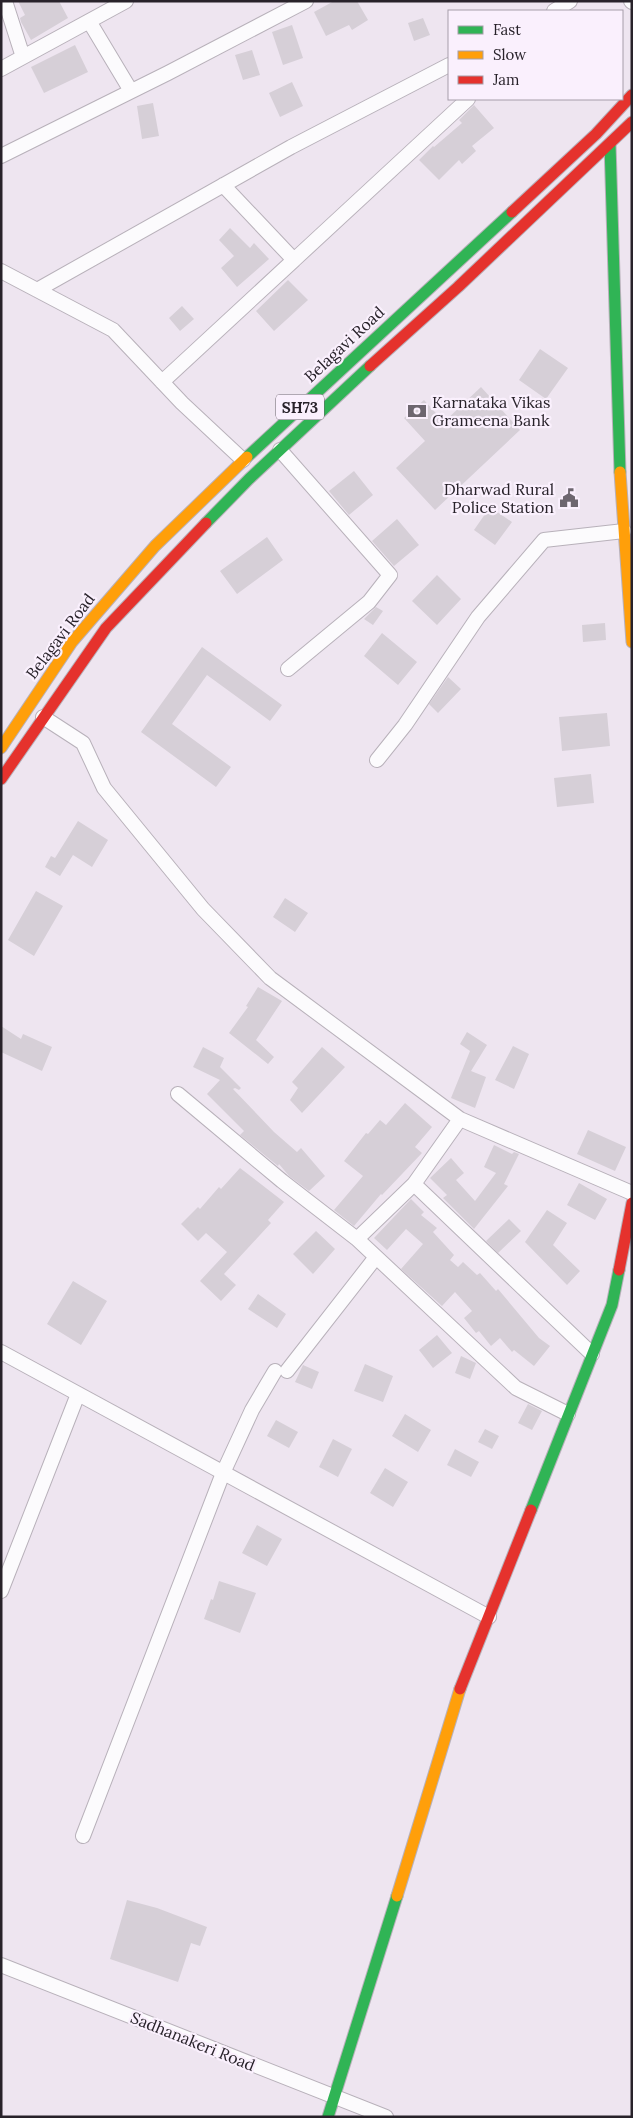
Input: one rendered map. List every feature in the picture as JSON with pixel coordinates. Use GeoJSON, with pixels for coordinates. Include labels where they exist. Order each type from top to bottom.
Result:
{"type":"FeatureCollection","features":[{"type":"Feature","properties":{"kind":"main road","name":"Belagavi Road"},"geometry":{"type":"LineString","coordinates":[[1,748],[72,642],[155,546],[243,460],[596,134],[632,95]]}},
{"type":"Feature","properties":{"kind":"main road"},"geometry":{"type":"LineString","coordinates":[[1,779],[106,628],[229,500],[280,450],[458,287],[632,122]]}},
{"type":"Feature","properties":{"kind":"main road"},"geometry":{"type":"LineString","coordinates":[[610,144],[620,480],[632,642]]}},
{"type":"Feature","properties":{"kind":"main road"},"geometry":{"type":"LineString","coordinates":[[328,2117],[463,1681],[612,1305],[632,1204]]}},
{"type":"Feature","properties":{"kind":"street"},"geometry":{"type":"LineString","coordinates":[[5,1],[23,57]]}},
{"type":"Feature","properties":{"kind":"street"},"geometry":{"type":"LineString","coordinates":[[1,69],[126,1]]}},
{"type":"Feature","properties":{"kind":"street"},"geometry":{"type":"LineString","coordinates":[[1,156],[306,1]]}},
{"type":"Feature","properties":{"kind":"street"},"geometry":{"type":"LineString","coordinates":[[556,10],[570,1]]}},
{"type":"Feature","properties":{"kind":"street"},"geometry":{"type":"LineString","coordinates":[[89,21],[131,91]]}},
{"type":"Feature","properties":{"kind":"street"},"geometry":{"type":"LineString","coordinates":[[38,290],[291,147],[448,66]]}},
{"type":"Feature","properties":{"kind":"street"},"geometry":{"type":"LineString","coordinates":[[162,382],[467,100]]}},
{"type":"Feature","properties":{"kind":"street"},"geometry":{"type":"LineString","coordinates":[[223,185],[294,260]]}},
{"type":"Feature","properties":{"kind":"street"},"geometry":{"type":"LineString","coordinates":[[1,271],[113,330],[162,382],[243,460]]}},
{"type":"Feature","properties":{"kind":"street"},"geometry":{"type":"LineString","coordinates":[[280,450],[390,574],[369,602],[288,669]]}},
{"type":"Feature","properties":{"kind":"street"},"geometry":{"type":"LineString","coordinates":[[620,480],[632,470]]}},
{"type":"Feature","properties":{"kind":"street"},"geometry":{"type":"LineString","coordinates":[[376,760],[405,725],[478,617],[544,540],[624,531]]}},
{"type":"Feature","properties":{"kind":"street"},"geometry":{"type":"LineString","coordinates":[[43,717],[83,743],[104,788],[203,909],[270,978],[460,1119],[632,1193]]}},
{"type":"Feature","properties":{"kind":"street"},"geometry":{"type":"LineString","coordinates":[[178,1094],[282,1181],[357,1239],[516,1388],[568,1414]]}},
{"type":"Feature","properties":{"kind":"street"},"geometry":{"type":"LineString","coordinates":[[357,1239],[414,1184],[460,1119]]}},
{"type":"Feature","properties":{"kind":"street"},"geometry":{"type":"LineString","coordinates":[[414,1184],[592,1354]]}},
{"type":"Feature","properties":{"kind":"street"},"geometry":{"type":"LineString","coordinates":[[84,1836],[223,1473],[252,1410],[281,1371],[376,1257]]}},
{"type":"Feature","properties":{"kind":"street"},"geometry":{"type":"LineString","coordinates":[[1,1352],[488,1617]]}},
{"type":"Feature","properties":{"kind":"street"},"geometry":{"type":"LineString","coordinates":[[1,1591],[78,1394]]}},
{"type":"Feature","properties":{"kind":"street","name":"Sadhanakeri Road"},"geometry":{"type":"LineString","coordinates":[[1,1965],[386,2117]]}},
{"type":"Feature","properties":{"kind":"building"},"geometry":{"type":"Polygon","coordinates":[[[18,1],[59,1],[68,18],[31,40],[21,22],[20,18],[25,15],[18,1]]]}},
{"type":"Feature","properties":{"kind":"building"},"geometry":{"type":"Polygon","coordinates":[[[334,1],[357,1],[368,20],[352,30],[349,25],[326,36],[314,12],[334,1]]]}},
{"type":"Feature","properties":{"kind":"building"},"geometry":{"type":"Polygon","coordinates":[[[423,18],[430,35],[414,41],[408,23],[423,18]]]}},
{"type":"Feature","properties":{"kind":"building"},"geometry":{"type":"Polygon","coordinates":[[[292,25],[303,58],[283,65],[272,32],[292,25]]]}},
{"type":"Feature","properties":{"kind":"building"},"geometry":{"type":"Polygon","coordinates":[[[75,45],[88,72],[44,93],[31,67],[75,45]]]}},
{"type":"Feature","properties":{"kind":"building"},"geometry":{"type":"Polygon","coordinates":[[[252,50],[260,75],[243,80],[235,55],[252,50]]]}},
{"type":"Feature","properties":{"kind":"building"},"geometry":{"type":"Polygon","coordinates":[[[292,82],[303,106],[280,117],[269,93],[292,82]]]}},
{"type":"Feature","properties":{"kind":"building"},"geometry":{"type":"Polygon","coordinates":[[[153,103],[159,136],[142,139],[137,106],[153,103]]]}},
{"type":"Feature","properties":{"kind":"building"},"geometry":{"type":"Polygon","coordinates":[[[474,105],[494,128],[472,146],[476,151],[462,164],[459,160],[439,180],[419,160],[462,123],[459,120],[474,105]]]}},
{"type":"Feature","properties":{"kind":"building"},"geometry":{"type":"Polygon","coordinates":[[[230,228],[250,248],[254,243],[269,259],[237,287],[221,268],[234,256],[219,240],[230,228]]]}},
{"type":"Feature","properties":{"kind":"building"},"geometry":{"type":"Polygon","coordinates":[[[288,280],[308,300],[274,331],[256,311],[288,280]]]}},
{"type":"Feature","properties":{"kind":"building"},"geometry":{"type":"Polygon","coordinates":[[[182,306],[194,319],[180,331],[169,318],[182,306]]]}},
{"type":"Feature","properties":{"kind":"building"},"geometry":{"type":"Polygon","coordinates":[[[540,349],[568,368],[546,399],[519,380],[540,349]]]}},
{"type":"Feature","properties":{"kind":"building"},"geometry":{"type":"Polygon","coordinates":[[[481,387],[520,430],[435,510],[396,468],[425,441],[404,418],[424,400],[444,422],[481,387]]]}},
{"type":"Feature","properties":{"kind":"building"},"geometry":{"type":"Polygon","coordinates":[[[354,471],[373,495],[349,515],[329,491],[354,471]]]}},
{"type":"Feature","properties":{"kind":"building"},"geometry":{"type":"Polygon","coordinates":[[[490,507],[512,522],[495,545],[474,530],[490,507]]]}},
{"type":"Feature","properties":{"kind":"building"},"geometry":{"type":"Polygon","coordinates":[[[397,519],[419,545],[394,566],[372,541],[397,519]]]}},
{"type":"Feature","properties":{"kind":"building"},"geometry":{"type":"Polygon","coordinates":[[[267,537],[283,560],[237,594],[220,571],[267,537]]]}},
{"type":"Feature","properties":{"kind":"building"},"geometry":{"type":"Polygon","coordinates":[[[437,575],[461,599],[437,625],[412,601],[437,575]]]}},
{"type":"Feature","properties":{"kind":"building"},"geometry":{"type":"Polygon","coordinates":[[[376,607],[383,611],[373,625],[364,619],[376,607]]]}},
{"type":"Feature","properties":{"kind":"building"},"geometry":{"type":"Polygon","coordinates":[[[605,623],[606,640],[583,642],[582,625],[605,623]]]}},
{"type":"Feature","properties":{"kind":"building"},"geometry":{"type":"Polygon","coordinates":[[[382,633],[417,662],[398,685],[364,656],[382,633]]]}},
{"type":"Feature","properties":{"kind":"building"},"geometry":{"type":"Polygon","coordinates":[[[202,647],[282,705],[270,721],[207,675],[172,724],[231,767],[216,787],[141,732],[202,647]]]}},
{"type":"Feature","properties":{"kind":"building"},"geometry":{"type":"Polygon","coordinates":[[[448,677],[461,689],[438,713],[429,704],[448,677]]]}},
{"type":"Feature","properties":{"kind":"building"},"geometry":{"type":"Polygon","coordinates":[[[607,713],[610,746],[562,751],[559,717],[607,713]]]}},
{"type":"Feature","properties":{"kind":"building"},"geometry":{"type":"Polygon","coordinates":[[[591,774],[594,803],[557,807],[554,778],[591,774]]]}},
{"type":"Feature","properties":{"kind":"building"},"geometry":{"type":"Polygon","coordinates":[[[78,821],[108,840],[92,867],[73,855],[60,876],[45,867],[51,856],[55,858],[78,821]]]}},
{"type":"Feature","properties":{"kind":"building"},"geometry":{"type":"Polygon","coordinates":[[[36,891],[63,906],[34,956],[8,940],[36,891]]]}},
{"type":"Feature","properties":{"kind":"building"},"geometry":{"type":"Polygon","coordinates":[[[285,898],[308,913],[295,932],[273,917],[285,898]]]}},
{"type":"Feature","properties":{"kind":"building"},"geometry":{"type":"Polygon","coordinates":[[[258,987],[282,1001],[256,1040],[274,1057],[268,1064],[229,1033],[248,1007],[246,1006],[258,987]]]}},
{"type":"Feature","properties":{"kind":"building"},"geometry":{"type":"Polygon","coordinates":[[[1,1026],[21,1039],[23,1034],[52,1047],[42,1071],[1,1052],[1,1026]]]}},
{"type":"Feature","properties":{"kind":"building"},"geometry":{"type":"Polygon","coordinates":[[[467,1032],[487,1045],[471,1071],[486,1077],[475,1108],[451,1098],[470,1051],[460,1044],[467,1032]]]}},
{"type":"Feature","properties":{"kind":"building"},"geometry":{"type":"Polygon","coordinates":[[[513,1046],[529,1054],[514,1089],[495,1080],[513,1046]]]}},
{"type":"Feature","properties":{"kind":"building"},"geometry":{"type":"Polygon","coordinates":[[[203,1047],[224,1058],[220,1067],[241,1088],[239,1090],[233,1089],[274,1132],[297,1152],[301,1148],[325,1176],[309,1191],[289,1176],[279,1164],[278,1166],[240,1135],[244,1131],[207,1094],[220,1080],[193,1067],[203,1047]]]}},
{"type":"Feature","properties":{"kind":"building"},"geometry":{"type":"Polygon","coordinates":[[[322,1047],[345,1067],[302,1113],[290,1100],[298,1088],[292,1082],[322,1047]]]}},
{"type":"Feature","properties":{"kind":"building"},"geometry":{"type":"Polygon","coordinates":[[[405,1103],[432,1127],[415,1147],[422,1153],[381,1194],[354,1226],[334,1210],[363,1176],[344,1161],[366,1133],[368,1134],[380,1120],[386,1125],[405,1103]]]}},
{"type":"Feature","properties":{"kind":"building"},"geometry":{"type":"Polygon","coordinates":[[[588,1130],[626,1147],[615,1171],[577,1154],[588,1130]]]}},
{"type":"Feature","properties":{"kind":"building"},"geometry":{"type":"Polygon","coordinates":[[[494,1145],[512,1154],[514,1152],[519,1154],[504,1184],[508,1186],[474,1229],[443,1198],[447,1195],[430,1178],[451,1158],[464,1173],[456,1180],[475,1201],[496,1173],[484,1167],[494,1145]]]}},
{"type":"Feature","properties":{"kind":"building"},"geometry":{"type":"Polygon","coordinates":[[[240,1168],[284,1202],[268,1220],[271,1223],[224,1274],[236,1285],[221,1301],[200,1281],[227,1252],[206,1233],[198,1241],[181,1224],[198,1207],[200,1209],[219,1187],[221,1189],[240,1168]]]}},
{"type":"Feature","properties":{"kind":"building"},"geometry":{"type":"Polygon","coordinates":[[[579,1183],[607,1199],[595,1220],[567,1205],[579,1183]]]}},
{"type":"Feature","properties":{"kind":"building"},"geometry":{"type":"Polygon","coordinates":[[[411,1199],[424,1212],[421,1215],[437,1228],[433,1232],[454,1255],[450,1260],[458,1267],[463,1262],[477,1275],[480,1273],[496,1291],[498,1289],[539,1338],[550,1346],[534,1366],[514,1350],[512,1352],[500,1338],[491,1346],[479,1331],[476,1333],[464,1318],[472,1311],[455,1292],[442,1306],[401,1269],[423,1244],[406,1229],[387,1250],[374,1238],[411,1199]]]}},
{"type":"Feature","properties":{"kind":"building"},"geometry":{"type":"Polygon","coordinates":[[[547,1210],[567,1223],[553,1245],[580,1271],[567,1285],[525,1242],[547,1210]]]}},
{"type":"Feature","properties":{"kind":"building"},"geometry":{"type":"Polygon","coordinates":[[[509,1219],[521,1231],[498,1253],[486,1241],[509,1219]]]}},
{"type":"Feature","properties":{"kind":"building"},"geometry":{"type":"Polygon","coordinates":[[[316,1231],[335,1249],[313,1274],[293,1254],[316,1231]]]}},
{"type":"Feature","properties":{"kind":"building"},"geometry":{"type":"Polygon","coordinates":[[[73,1281],[107,1301],[81,1345],[47,1324],[73,1281]]]}},
{"type":"Feature","properties":{"kind":"building"},"geometry":{"type":"Polygon","coordinates":[[[258,1294],[286,1314],[277,1328],[248,1309],[258,1294]]]}},
{"type":"Feature","properties":{"kind":"building"},"geometry":{"type":"Polygon","coordinates":[[[437,1335],[452,1353],[433,1368],[419,1350],[437,1335]]]}},
{"type":"Feature","properties":{"kind":"building"},"geometry":{"type":"Polygon","coordinates":[[[461,1356],[476,1363],[470,1379],[455,1373],[461,1356]]]}},
{"type":"Feature","properties":{"kind":"building"},"geometry":{"type":"Polygon","coordinates":[[[365,1364],[393,1376],[383,1402],[354,1391],[365,1364]]]}},
{"type":"Feature","properties":{"kind":"building"},"geometry":{"type":"Polygon","coordinates":[[[303,1365],[319,1372],[312,1389],[295,1382],[303,1365]]]}},
{"type":"Feature","properties":{"kind":"building"},"geometry":{"type":"Polygon","coordinates":[[[528,1404],[542,1411],[532,1430],[518,1423],[528,1404]]]}},
{"type":"Feature","properties":{"kind":"building"},"geometry":{"type":"Polygon","coordinates":[[[405,1414],[431,1430],[418,1452],[392,1436],[405,1414]]]}},
{"type":"Feature","properties":{"kind":"building"},"geometry":{"type":"Polygon","coordinates":[[[276,1420],[298,1432],[289,1448],[267,1436],[276,1420]]]}},
{"type":"Feature","properties":{"kind":"building"},"geometry":{"type":"Polygon","coordinates":[[[485,1429],[499,1436],[492,1449],[478,1442],[485,1429]]]}},
{"type":"Feature","properties":{"kind":"building"},"geometry":{"type":"Polygon","coordinates":[[[333,1439],[352,1449],[338,1477],[319,1467],[333,1439]]]}},
{"type":"Feature","properties":{"kind":"building"},"geometry":{"type":"Polygon","coordinates":[[[455,1449],[479,1462],[471,1477],[447,1465],[455,1449]]]}},
{"type":"Feature","properties":{"kind":"building"},"geometry":{"type":"Polygon","coordinates":[[[385,1468],[408,1482],[393,1507],[370,1493],[385,1468]]]}},
{"type":"Feature","properties":{"kind":"building"},"geometry":{"type":"Polygon","coordinates":[[[257,1525],[282,1539],[267,1566],[242,1553],[257,1525]]]}},
{"type":"Feature","properties":{"kind":"building"},"geometry":{"type":"Polygon","coordinates":[[[219,1581],[256,1593],[240,1633],[204,1619],[219,1581]]]}},
{"type":"Feature","properties":{"kind":"building"},"geometry":{"type":"Polygon","coordinates":[[[127,1900],[157,1908],[207,1927],[200,1946],[191,1943],[178,1982],[110,1959],[127,1900]]]}},
{"type":"Feature","properties":{"kind":"traffic: fast"},"geometry":{"type":"LineString","coordinates":[[610,144],[620,472]]}},
{"type":"Feature","properties":{"kind":"traffic: fast"},"geometry":{"type":"LineString","coordinates":[[247,457],[512,212]]}},
{"type":"Feature","properties":{"kind":"traffic: fast"},"geometry":{"type":"LineString","coordinates":[[206,523],[249,479],[370,366]]}},
{"type":"Feature","properties":{"kind":"traffic: fast"},"geometry":{"type":"LineString","coordinates":[[531,1510],[612,1305],[619,1270]]}},
{"type":"Feature","properties":{"kind":"traffic: fast"},"geometry":{"type":"LineString","coordinates":[[328,2117],[397,1896]]}},
{"type":"Feature","properties":{"kind":"traffic: slow"},"geometry":{"type":"LineString","coordinates":[[1,748],[72,642],[155,546],[247,457]]}},
{"type":"Feature","properties":{"kind":"traffic: slow"},"geometry":{"type":"LineString","coordinates":[[620,472],[632,642]]}},
{"type":"Feature","properties":{"kind":"traffic: slow"},"geometry":{"type":"LineString","coordinates":[[397,1896],[460,1689]]}},
{"type":"Feature","properties":{"kind":"traffic: jam"},"geometry":{"type":"LineString","coordinates":[[512,212],[596,134],[632,95]]}},
{"type":"Feature","properties":{"kind":"traffic: jam"},"geometry":{"type":"LineString","coordinates":[[370,366],[458,287],[632,122]]}},
{"type":"Feature","properties":{"kind":"traffic: jam"},"geometry":{"type":"LineString","coordinates":[[1,779],[106,628],[206,523]]}},
{"type":"Feature","properties":{"kind":"traffic: jam"},"geometry":{"type":"LineString","coordinates":[[619,1270],[632,1203]]}},
{"type":"Feature","properties":{"kind":"traffic: jam"},"geometry":{"type":"LineString","coordinates":[[460,1689],[531,1510]]}},
{"type":"Feature","properties":{"kind":"place","name":"Karnataka Vikas Grameena Bank"},"geometry":{"type":"Point","coordinates":[417,411]}},
{"type":"Feature","properties":{"kind":"place","name":"Dharwad Rural Police Station"},"geometry":{"type":"Point","coordinates":[569,498]}}]}
